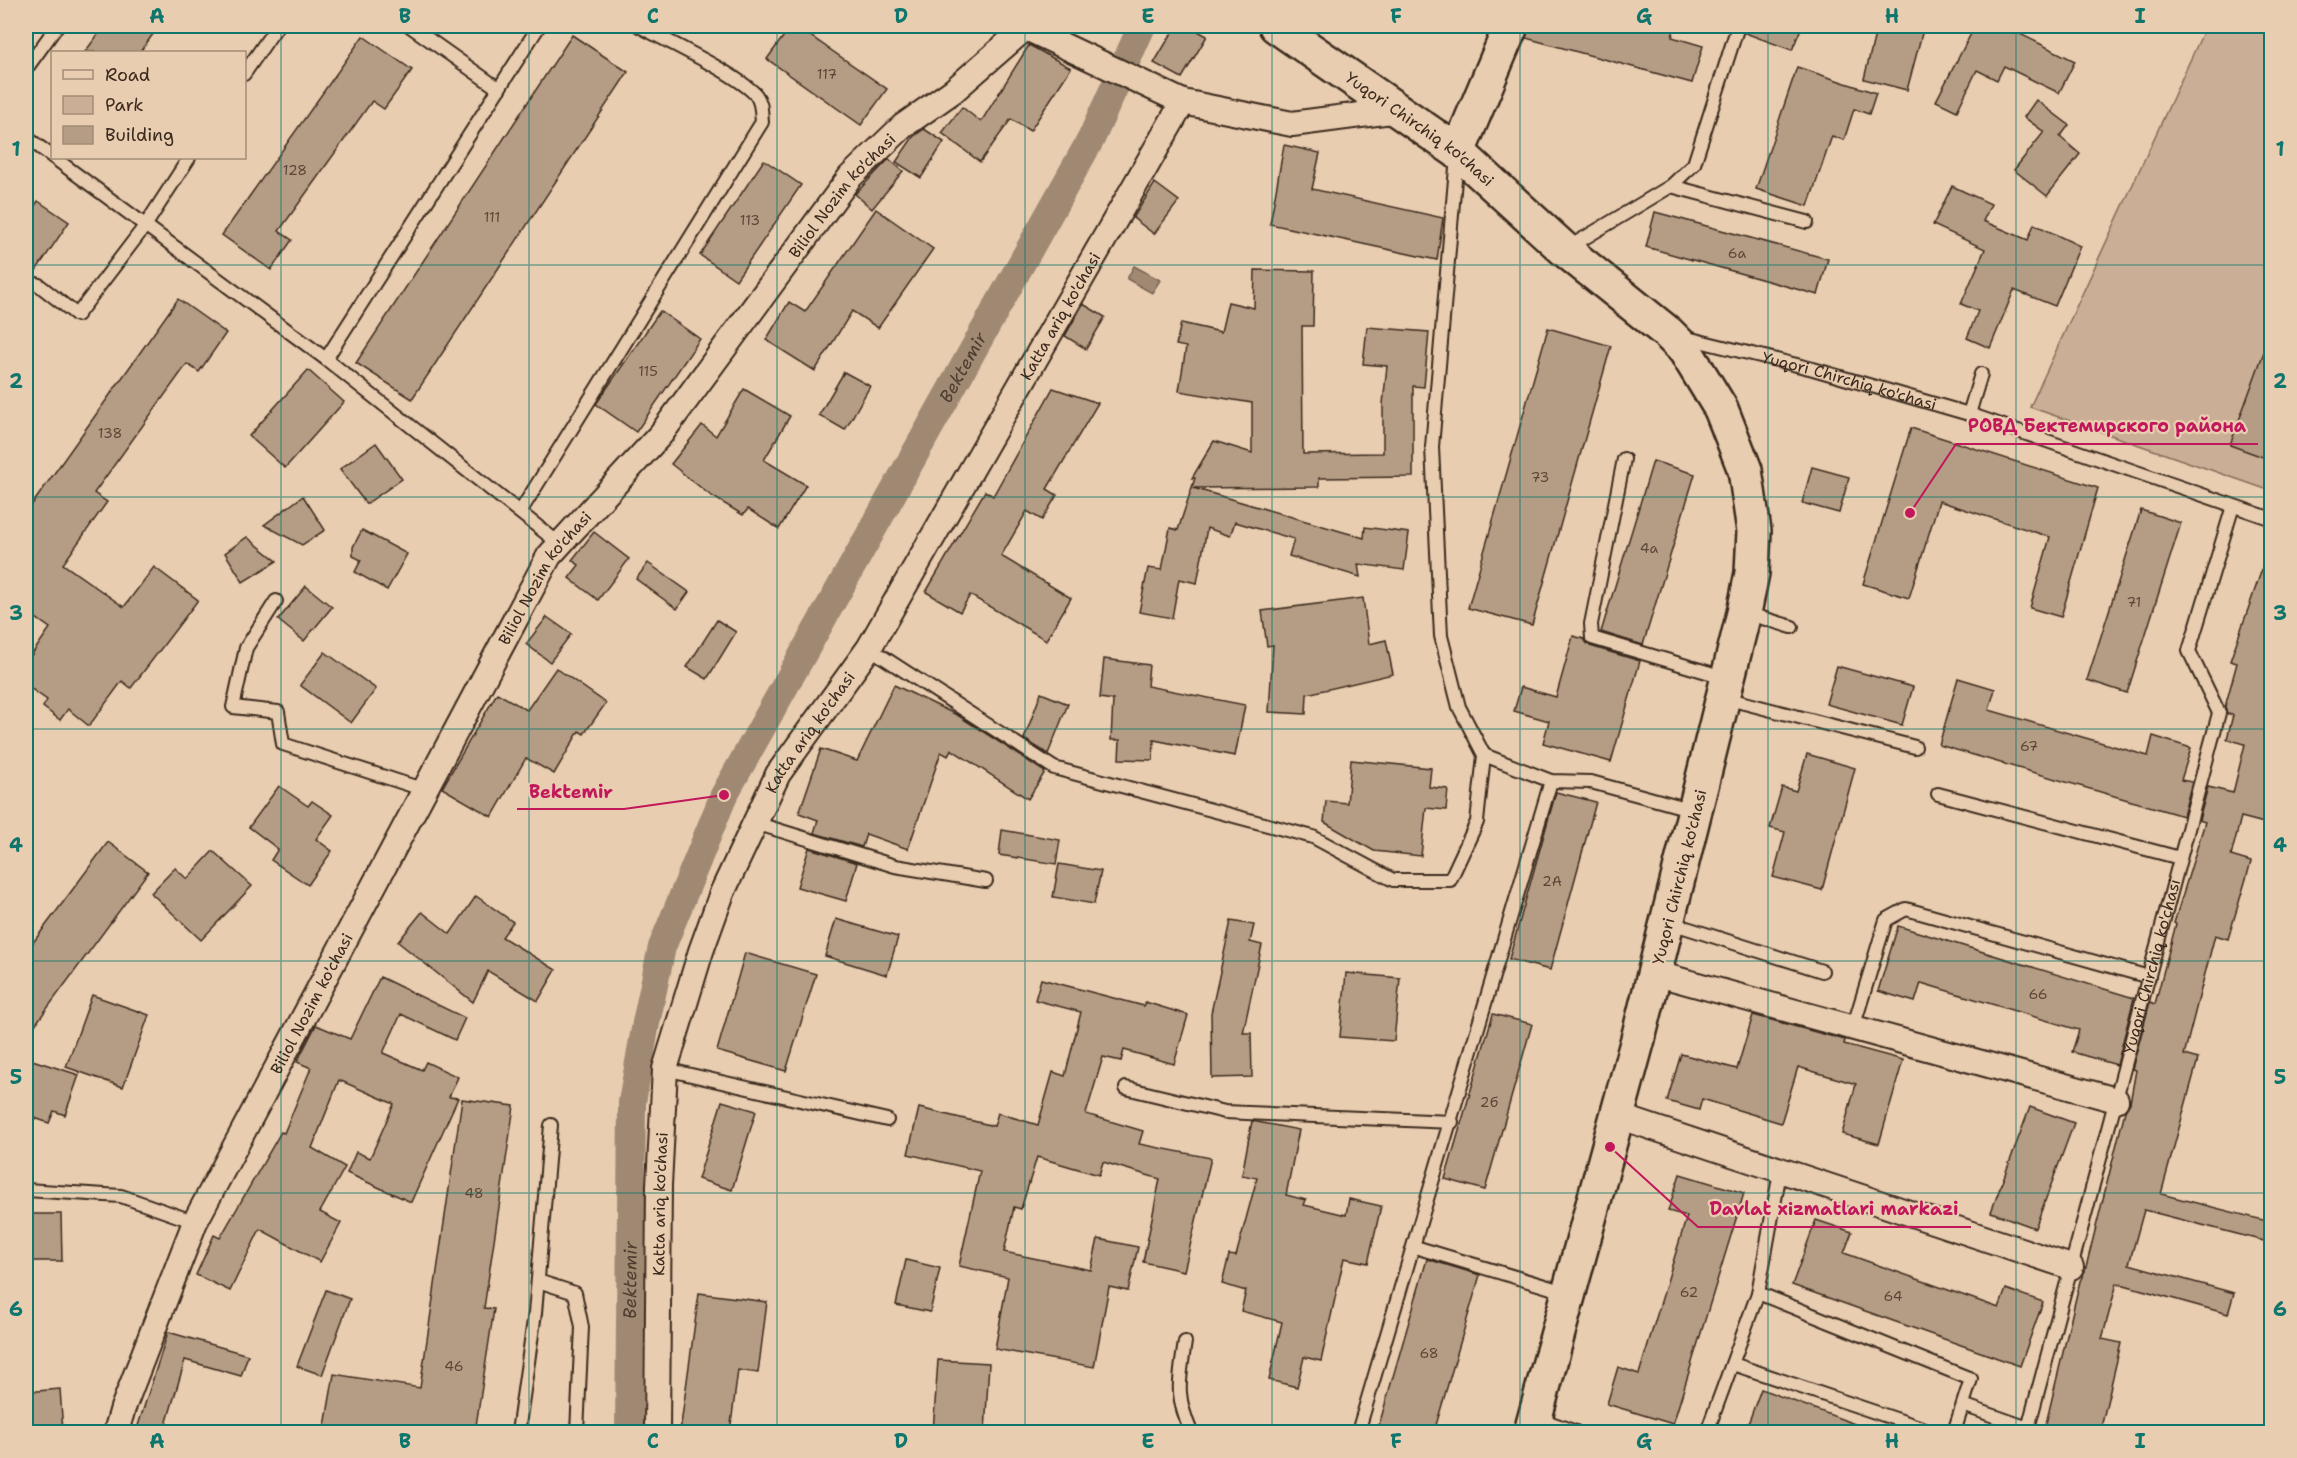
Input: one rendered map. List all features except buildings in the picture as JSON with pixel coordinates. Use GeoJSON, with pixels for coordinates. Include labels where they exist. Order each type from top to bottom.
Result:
{"type":"FeatureCollection","features":[{"type":"Feature","properties":{"kind":"street","name":"Yuqori Chirchiq ko'chasi"},"geometry":{"type":"LineString","coordinates":[[1276,26],[1458,152],[1565,250],[1668,333],[1685,350],[1710,388],[1730,429],[1745,470],[1754,531],[1752,573],[1744,613],[1618,1116],[1533,1425]]}},
{"type":"Feature","properties":{"kind":"street"},"geometry":{"type":"LineString","coordinates":[[1458,152],[1511,26]]}},
{"type":"Feature","properties":{"kind":"street"},"geometry":{"type":"LineString","coordinates":[[1023,27],[1153,85],[1183,102],[1292,123],[1399,110]]}},
{"type":"Feature","properties":{"kind":"street","name":"Biliol Nozim ko'chasi"},"geometry":{"type":"LineString","coordinates":[[116,1432],[123,1408],[195,1222],[549,556],[661,434],[850,177],[903,126],[953,91],[1023,27]]}},
{"type":"Feature","properties":{"kind":"street","name":"Katta ariq ko'chasi"},"geometry":{"type":"LineString","coordinates":[[657,1432],[659,1185],[665,1069],[718,903],[778,774],[869,648],[1183,102]]}},
{"type":"Feature","properties":{"kind":"street"},"geometry":{"type":"LineString","coordinates":[[1654,973],[2116,1100]]}},
{"type":"Feature","properties":{"kind":"street"},"geometry":{"type":"LineString","coordinates":[[1618,1116],[1780,1172],[2071,1267]]}},
{"type":"Feature","properties":{"kind":"lane"},"geometry":{"type":"LineString","coordinates":[[26,69],[57,26]]}},
{"type":"Feature","properties":{"kind":"lane"},"geometry":{"type":"LineString","coordinates":[[246,71],[277,26]]}},
{"type":"Feature","properties":{"kind":"lane"},"geometry":{"type":"LineString","coordinates":[[410,26],[499,89]]}},
{"type":"Feature","properties":{"kind":"lane"},"geometry":{"type":"LineString","coordinates":[[327,359],[539,26]]}},
{"type":"Feature","properties":{"kind":"lane"},"geometry":{"type":"LineString","coordinates":[[520,512],[762,122],[761,105],[756,95],[734,79],[639,26]]}},
{"type":"Feature","properties":{"kind":"lane"},"geometry":{"type":"LineString","coordinates":[[1565,250],[1671,186],[1694,164],[1737,26]]}},
{"type":"Feature","properties":{"kind":"lane"},"geometry":{"type":"LineString","coordinates":[[26,137],[51,156]]}},
{"type":"Feature","properties":{"kind":"lane"},"geometry":{"type":"LineString","coordinates":[[869,648],[1054,768],[1313,837],[1393,880],[1450,880],[1477,822],[1484,755],[1459,707],[1441,636],[1432,459],[1458,152]]}},
{"type":"Feature","properties":{"kind":"lane"},"geometry":{"type":"LineString","coordinates":[[55,159],[327,359],[561,545]]}},
{"type":"Feature","properties":{"kind":"lane"},"geometry":{"type":"LineString","coordinates":[[26,281],[39,285],[77,315],[145,226],[188,159]]}},
{"type":"Feature","properties":{"kind":"lane"},"geometry":{"type":"LineString","coordinates":[[1671,186],[1807,222]]}},
{"type":"Feature","properties":{"kind":"lane","name":"Yuqori Chirchiq ko'chasi"},"geometry":{"type":"LineString","coordinates":[[1668,333],[1813,369],[1969,414],[2271,519]]}},
{"type":"Feature","properties":{"kind":"lane"},"geometry":{"type":"LineString","coordinates":[[1969,414],[1981,374]]}},
{"type":"Feature","properties":{"kind":"lane"},"geometry":{"type":"LineString","coordinates":[[1624,459],[1591,624],[1592,638],[1726,688],[1915,747]]}},
{"type":"Feature","properties":{"kind":"lane","name":"Yuqori Chirchiq ko'chasi"},"geometry":{"type":"LineString","coordinates":[[2028,1430],[2219,713],[2189,651],[2233,506]]}},
{"type":"Feature","properties":{"kind":"lane"},"geometry":{"type":"LineString","coordinates":[[276,601],[246,648],[233,707],[279,712],[283,744],[425,790]]}},
{"type":"Feature","properties":{"kind":"lane"},"geometry":{"type":"LineString","coordinates":[[1744,613],[1792,627]]}},
{"type":"Feature","properties":{"kind":"lane"},"geometry":{"type":"LineString","coordinates":[[1484,755],[1551,781],[1592,782],[1696,810]]}},
{"type":"Feature","properties":{"kind":"lane"},"geometry":{"type":"LineString","coordinates":[[1358,1432],[1415,1247],[1551,781]]}},
{"type":"Feature","properties":{"kind":"lane"},"geometry":{"type":"LineString","coordinates":[[1938,794],[2181,858]]}},
{"type":"Feature","properties":{"kind":"lane"},"geometry":{"type":"LineString","coordinates":[[755,823],[895,866],[986,881]]}},
{"type":"Feature","properties":{"kind":"lane"},"geometry":{"type":"LineString","coordinates":[[1853,1028],[1886,920],[1906,909],[2149,977]]}},
{"type":"Feature","properties":{"kind":"lane"},"geometry":{"type":"LineString","coordinates":[[1667,922],[1822,971]]}},
{"type":"Feature","properties":{"kind":"lane"},"geometry":{"type":"LineString","coordinates":[[665,1069],[887,1120]]}},
{"type":"Feature","properties":{"kind":"lane"},"geometry":{"type":"LineString","coordinates":[[1126,1088],[1225,1112],[1452,1122]]}},
{"type":"Feature","properties":{"kind":"lane"},"geometry":{"type":"LineString","coordinates":[[518,1432],[538,1281],[550,1125]]}},
{"type":"Feature","properties":{"kind":"lane"},"geometry":{"type":"LineString","coordinates":[[1707,1432],[1734,1364],[1758,1293],[1780,1172]]}},
{"type":"Feature","properties":{"kind":"lane"},"geometry":{"type":"LineString","coordinates":[[26,1190],[121,1196],[195,1222]]}},
{"type":"Feature","properties":{"kind":"lane"},"geometry":{"type":"LineString","coordinates":[[1415,1247],[1569,1293]]}},
{"type":"Feature","properties":{"kind":"lane"},"geometry":{"type":"LineString","coordinates":[[538,1281],[575,1293],[582,1327],[577,1432]]}},
{"type":"Feature","properties":{"kind":"lane"},"geometry":{"type":"LineString","coordinates":[[1758,1293],[1971,1379],[1954,1432]]}},
{"type":"Feature","properties":{"kind":"lane"},"geometry":{"type":"LineString","coordinates":[[1185,1342],[1179,1381],[1180,1405],[1191,1432]]}},
{"type":"Feature","properties":{"kind":"lane"},"geometry":{"type":"LineString","coordinates":[[1734,1364],[1934,1432]]}},
{"type":"Feature","properties":{"kind":"lane"},"geometry":{"type":"LineString","coordinates":[[1963,1405],[2028,1430]]}},
{"type":"Feature","properties":{"kind":"lane"},"geometry":{"type":"LineString","coordinates":[[1533,1425],[1576,1432]]}},
{"type":"Feature","properties":{"kind":"green space"},"geometry":{"type":"Polygon","coordinates":[[[2206,26],[2263,26],[2271,29],[2271,491],[2030,407],[2206,26]]]}},
{"type":"Feature","properties":{"kind":"shaded area"},"geometry":{"type":"Polygon","coordinates":[[[1134,266],[1160,280],[1152,293],[1127,279],[1134,266]]]}},
{"type":"Feature","properties":{"kind":"waterway","name":"Bektemir"},"geometry":{"type":"LineString","coordinates":[[629,1432],[632,1102],[662,947],[724,795],[1091,139],[1142,26]]}},
{"type":"Feature","properties":{"kind":"place","name":"РОВД Бектемирского района"},"geometry":{"type":"Point","coordinates":[1910,513]}},
{"type":"Feature","properties":{"kind":"place","name":"Bektemir"},"geometry":{"type":"Point","coordinates":[724,795]}},
{"type":"Feature","properties":{"kind":"place","name":"Davlat xizmatlari markazi"},"geometry":{"type":"Point","coordinates":[1610,1147]}}]}
